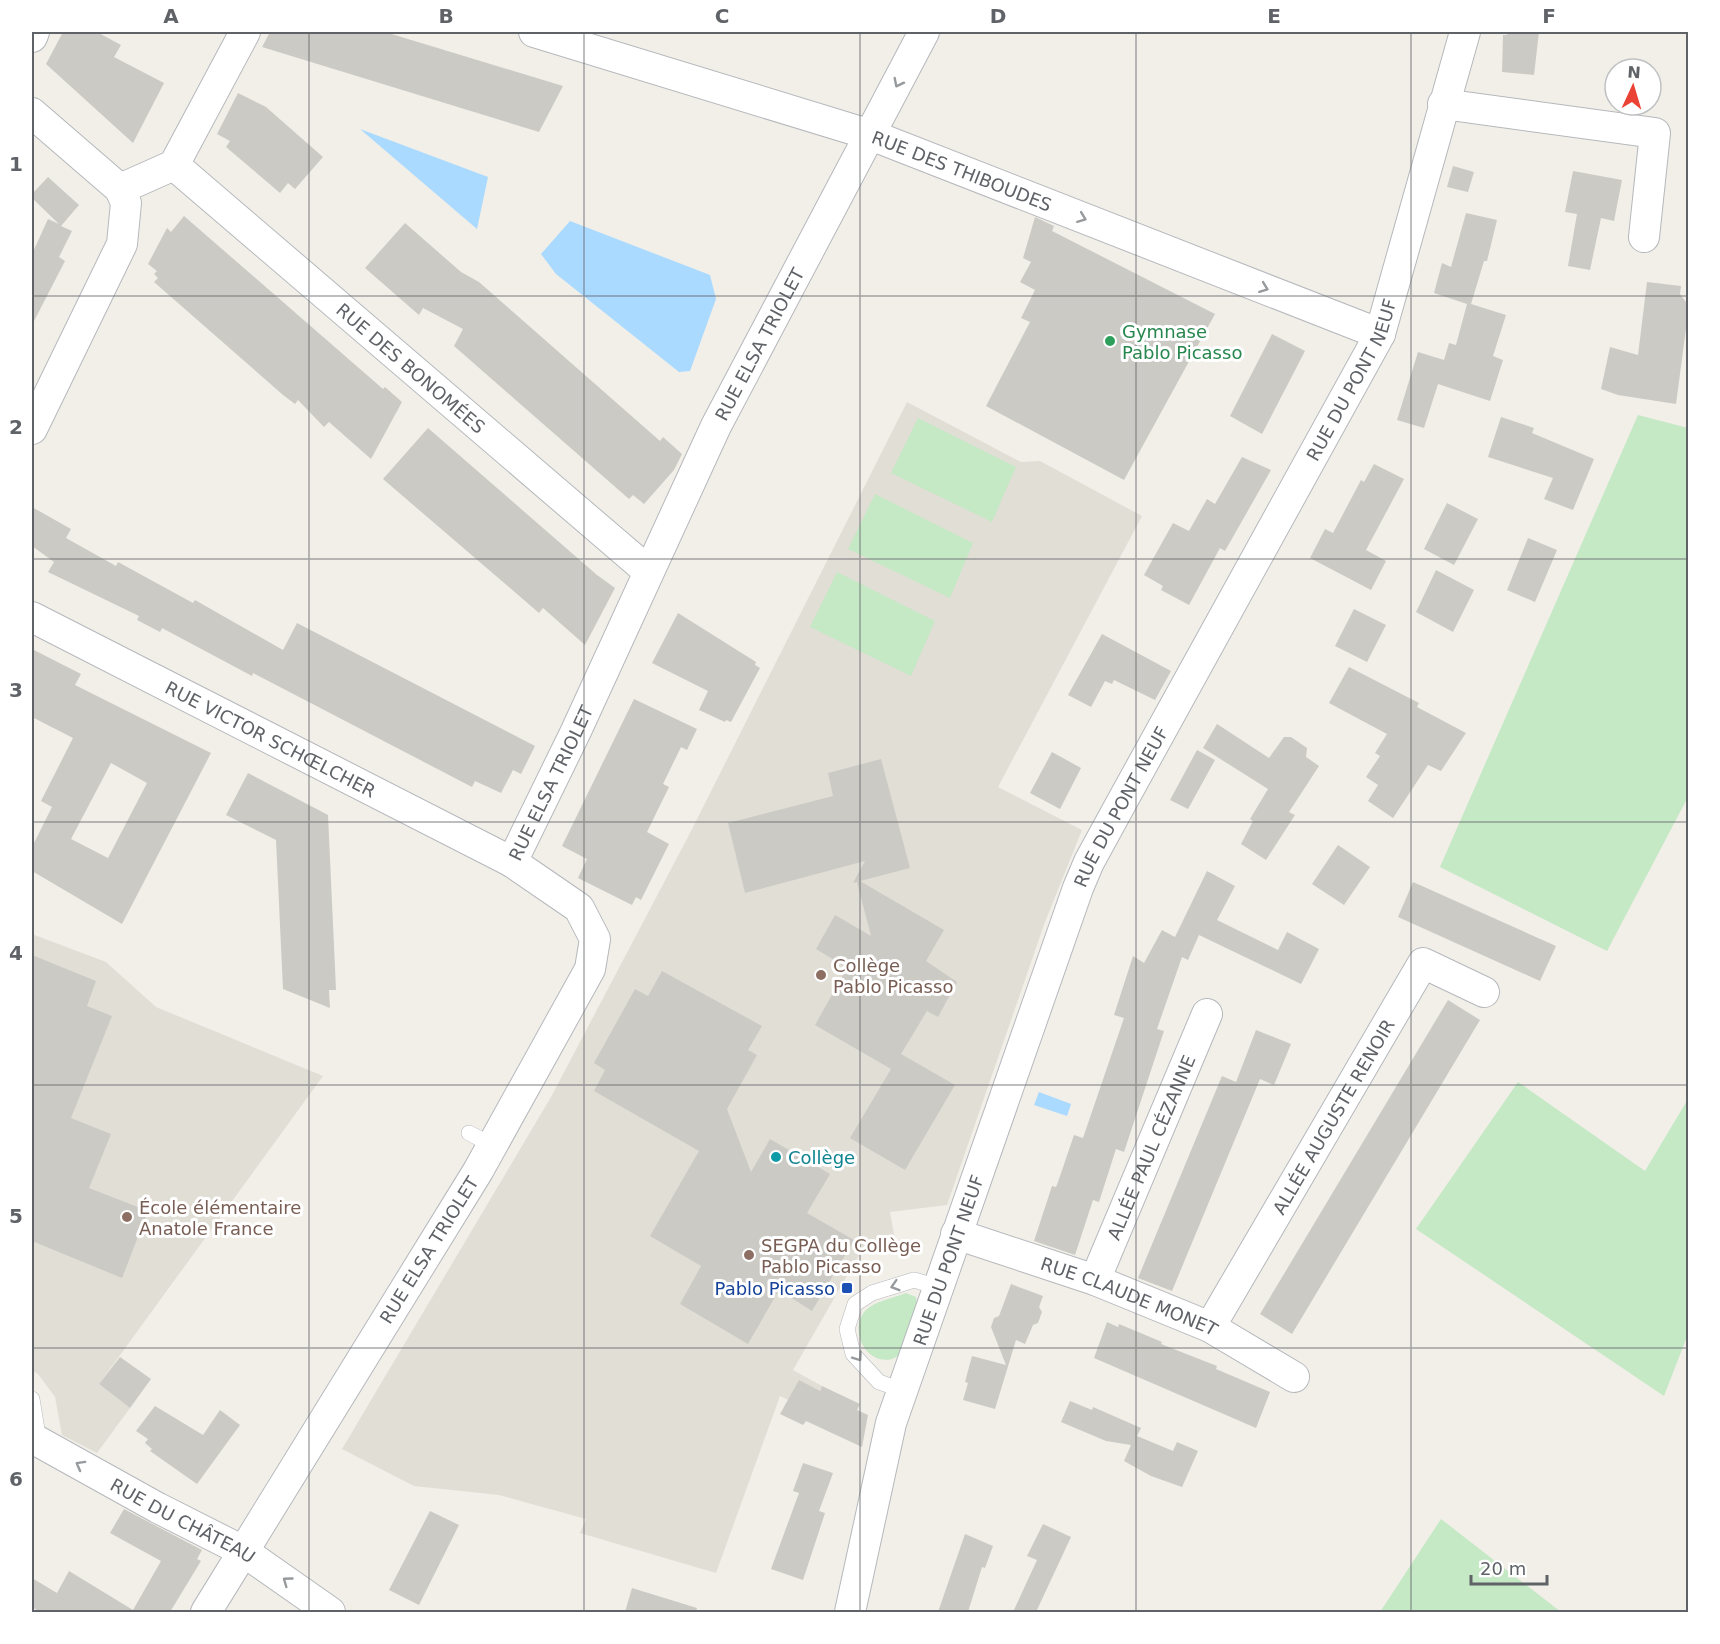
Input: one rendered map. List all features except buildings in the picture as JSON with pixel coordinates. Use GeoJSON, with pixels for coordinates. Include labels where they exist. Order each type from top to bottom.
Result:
{"type":"FeatureCollection","features":[{"type":"Feature","properties":{"kind":"street"},"geometry":{"type":"LineString","coordinates":[[32,37],[34,32]]}},
{"type":"Feature","properties":{"kind":"street"},"geometry":{"type":"LineString","coordinates":[[120,189],[174,165],[245,32]]}},
{"type":"Feature","properties":{"kind":"street","name":"RUE DES THIBOUDES"},"geometry":{"type":"LineString","coordinates":[[534,32],[871,135],[1380,334]]}},
{"type":"Feature","properties":{"kind":"street","name":"RUE ELSA TRIOLET"},"geometry":{"type":"LineString","coordinates":[[206,1612],[480,1139],[590,969],[595,939],[579,908],[512,862],[576,731],[716,426],[924,32]]}},
{"type":"Feature","properties":{"kind":"street","name":"RUE DU PONT NEUF"},"geometry":{"type":"LineString","coordinates":[[850,1612],[885,1449],[902,1390],[1089,862],[1380,334],[1465,32]]}},
{"type":"Feature","properties":{"kind":"street"},"geometry":{"type":"LineString","coordinates":[[1443,104],[1655,133],[1644,237]]}},
{"type":"Feature","properties":{"kind":"street"},"geometry":{"type":"LineString","coordinates":[[32,112],[120,189],[126,203],[122,244],[32,429]]}},
{"type":"Feature","properties":{"kind":"street","name":"RUE DES BONOMÉES"},"geometry":{"type":"LineString","coordinates":[[174,165],[648,572]]}},
{"type":"Feature","properties":{"kind":"street","name":"RUE VICTOR SCHŒLCHER"},"geometry":{"type":"LineString","coordinates":[[32,617],[512,862]]}},
{"type":"Feature","properties":{"kind":"street","name":"ALLÉE AUGUSTE RENOIR"},"geometry":{"type":"LineString","coordinates":[[1210,1328],[1423,963],[1484,992]]}},
{"type":"Feature","properties":{"kind":"street","name":"ALLÉE PAUL CÉZANNE"},"geometry":{"type":"LineString","coordinates":[[1095,1280],[1207,1014]]}},
{"type":"Feature","properties":{"kind":"street","name":"RUE CLAUDE MONET"},"geometry":{"type":"LineString","coordinates":[[956,1234],[1095,1280],[1210,1328],[1294,1377]]}},
{"type":"Feature","properties":{"kind":"street","name":"RUE DU CHÂTEAU"},"geometry":{"type":"LineString","coordinates":[[35,1440],[168,1514],[243,1551],[330,1612]]}},
{"type":"Feature","properties":{"kind":"lane"},"geometry":{"type":"LineString","coordinates":[[902,1390],[879,1382],[853,1354],[847,1329],[855,1304],[872,1293],[914,1280],[938,1287]]}},
{"type":"Feature","properties":{"kind":"lane"},"geometry":{"type":"LineString","coordinates":[[32,1399],[35,1440]]}},
{"type":"Feature","properties":{"kind":"shaded area","name":"Collège Pablo Picasso"},"geometry":{"type":"Polygon","coordinates":[[[907,402],[1021,462],[1040,461],[1142,516],[998,787],[1082,830],[1045,922],[947,1205],[890,1212],[894,1235],[863,1248],[793,1370],[822,1386],[811,1411],[780,1396],[716,1573],[580,1533],[586,1519],[499,1495],[414,1486],[342,1449],[551,1097],[689,835],[907,402]]]}},
{"type":"Feature","properties":{"kind":"shaded area","name":"École élémentaire Anatole France"},"geometry":{"type":"Polygon","coordinates":[[[32,934],[106,962],[156,1007],[323,1076],[99,1384],[130,1408],[97,1453],[62,1435],[55,1397],[38,1374],[32,1371],[32,934]]]}},
{"type":"Feature","properties":{"kind":"green space"},"geometry":{"type":"Polygon","coordinates":[[[1638,415],[1688,428],[1688,797],[1607,951],[1440,867],[1638,415]]]}},
{"type":"Feature","properties":{"kind":"green space"},"geometry":{"type":"Polygon","coordinates":[[[918,418],[1016,467],[992,522],[891,473],[918,418]]]}},
{"type":"Feature","properties":{"kind":"green space"},"geometry":{"type":"Polygon","coordinates":[[[875,494],[973,543],[950,598],[848,549],[875,494]]]}},
{"type":"Feature","properties":{"kind":"green space"},"geometry":{"type":"Polygon","coordinates":[[[837,572],[935,621],[911,676],[810,627],[837,572]]]}},
{"type":"Feature","properties":{"kind":"green space"},"geometry":{"type":"Polygon","coordinates":[[[1518,1082],[1645,1171],[1688,1099],[1688,1334],[1664,1396],[1416,1229],[1518,1082]]]}},
{"type":"Feature","properties":{"kind":"green space"},"geometry":{"type":"Polygon","coordinates":[[[906,1293],[916,1297],[918,1308],[904,1352],[892,1359],[882,1360],[874,1357],[862,1344],[859,1335],[861,1318],[874,1304],[906,1293]]]}},
{"type":"Feature","properties":{"kind":"green space"},"geometry":{"type":"Polygon","coordinates":[[[1441,1519],[1561,1612],[1380,1612],[1441,1519]]]}},
{"type":"Feature","properties":{"kind":"water"},"geometry":{"type":"Polygon","coordinates":[[[360,129],[488,177],[477,229],[360,129]]]}},
{"type":"Feature","properties":{"kind":"water"},"geometry":{"type":"Polygon","coordinates":[[[570,221],[710,275],[716,299],[690,371],[679,372],[556,274],[541,254],[570,221]]]}},
{"type":"Feature","properties":{"kind":"water"},"geometry":{"type":"Polygon","coordinates":[[[1039,1092],[1071,1104],[1067,1116],[1034,1105],[1039,1092]]]}},
{"type":"Feature","properties":{"kind":"place","name":"Gymnase Pablo Picasso"},"geometry":{"type":"Point","coordinates":[1110,341]}},
{"type":"Feature","properties":{"kind":"place","name":"Collège Pablo Picasso"},"geometry":{"type":"Point","coordinates":[821,975]}},
{"type":"Feature","properties":{"kind":"place","name":"Collège"},"geometry":{"type":"Point","coordinates":[776,1157]}},
{"type":"Feature","properties":{"kind":"place","name":"École élémentaire Anatole France"},"geometry":{"type":"Point","coordinates":[127,1217]}},
{"type":"Feature","properties":{"kind":"place","name":"SEGPA du Collège Pablo Picasso"},"geometry":{"type":"Point","coordinates":[749,1255]}},
{"type":"Feature","properties":{"kind":"place","name":"Pablo Picasso"},"geometry":{"type":"Point","coordinates":[847,1288]}}]}
